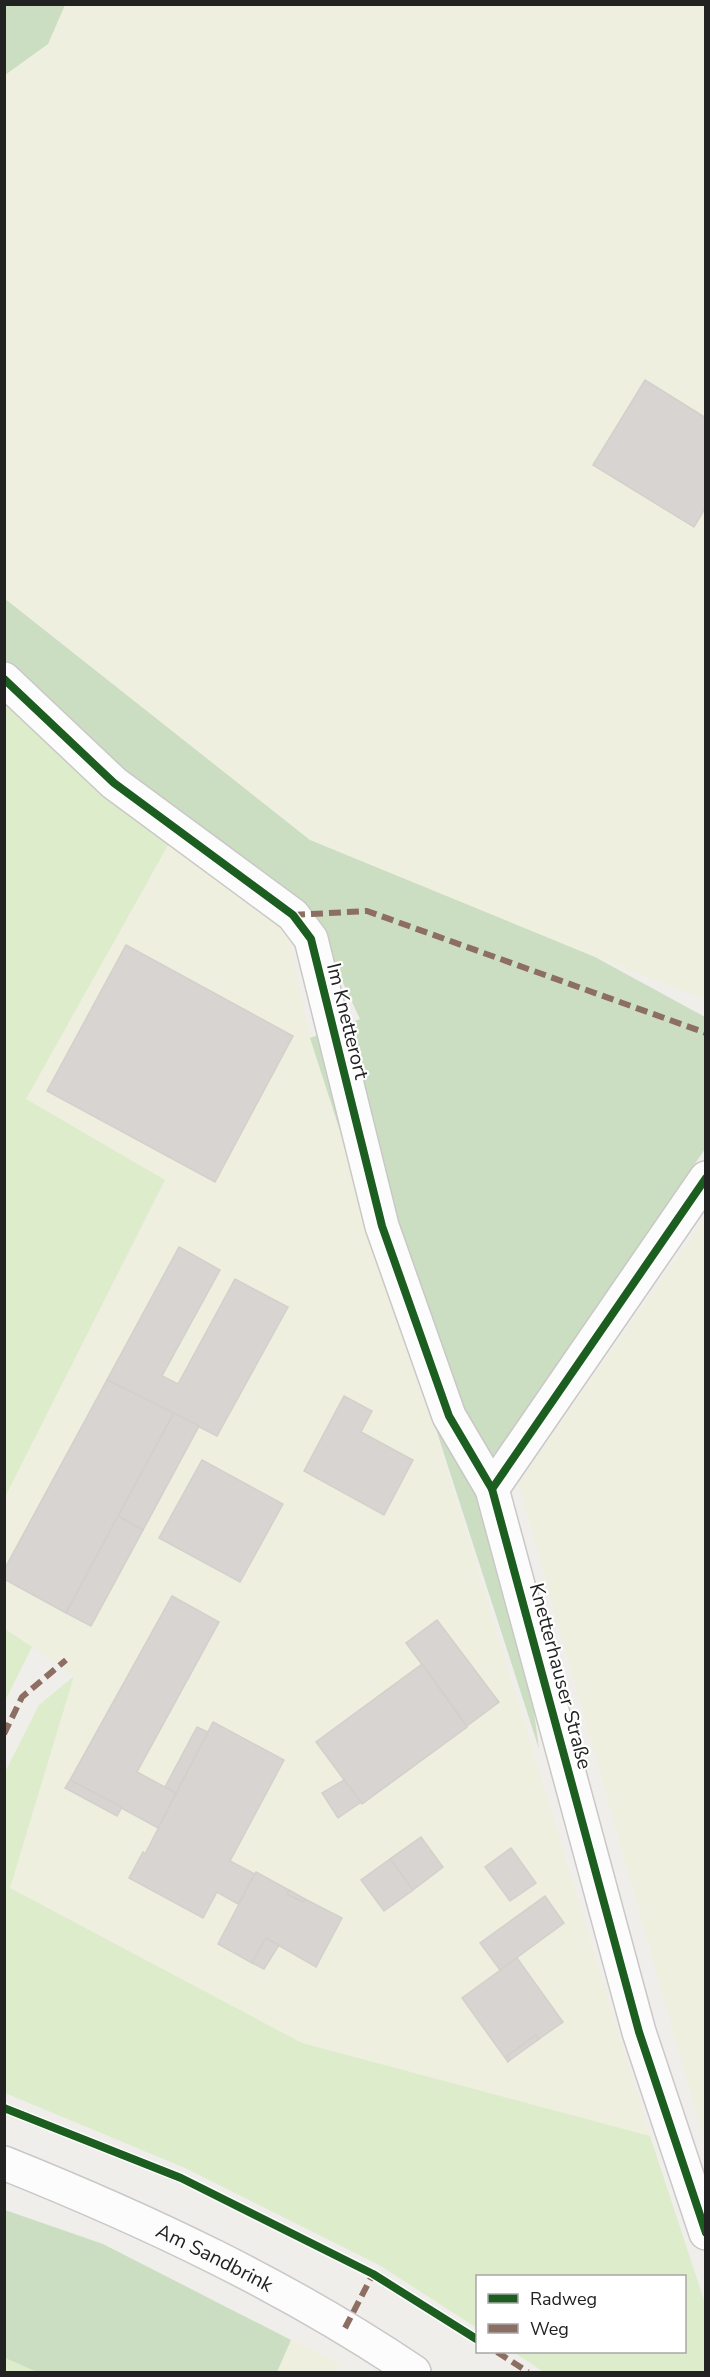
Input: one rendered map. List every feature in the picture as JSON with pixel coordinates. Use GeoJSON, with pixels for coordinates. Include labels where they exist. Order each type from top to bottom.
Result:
{"type":"FeatureCollection","features":[{"type":"Feature","properties":{"kind":"street","name":"Im Knetterort"},"geometry":{"type":"LineString","coordinates":[[4,679],[114,783],[293,915],[310,939],[382,1226],[449,1416],[492,1489]]}},
{"type":"Feature","properties":{"kind":"street"},"geometry":{"type":"LineString","coordinates":[[492,1489],[705,1178]]}},
{"type":"Feature","properties":{"kind":"street","name":"Knetterhauser Straße"},"geometry":{"type":"LineString","coordinates":[[492,1489],[639,2032],[705,2233]]}},
{"type":"Feature","properties":{"kind":"street","name":"Am Sandbrink"},"geometry":{"type":"LineString","coordinates":[[4,2163],[192,2246],[345,2328],[414,2373]]}},
{"type":"Feature","properties":{"kind":"green space"},"geometry":{"type":"Polygon","coordinates":[[[5,4],[65,5],[48,44],[5,75],[5,4]]]}},
{"type":"Feature","properties":{"kind":"green space"},"geometry":{"type":"Polygon","coordinates":[[[65,5],[705,5],[705,999],[595,957],[310,840],[5,598],[4,75],[48,44],[65,5]]]}},
{"type":"Feature","properties":{"kind":"green space"},"geometry":{"type":"Polygon","coordinates":[[[4,598],[310,840],[595,957],[705,1017],[705,1149],[499,1451],[539,1749],[310,1038],[360,1019],[306,904],[5,694],[4,598]]]}},
{"type":"Feature","properties":{"kind":"green space"},"geometry":{"type":"Polygon","coordinates":[[[5,701],[172,838],[26,1099],[165,1180],[5,1497],[5,701]]]}},
{"type":"Feature","properties":{"kind":"green space"},"geometry":{"type":"Polygon","coordinates":[[[172,838],[289,935],[310,1038],[448,1471],[650,2136],[302,2043],[10,1888],[74,1676],[5,1629],[4,1497],[165,1181],[25,1099],[172,838]]]}},
{"type":"Feature","properties":{"kind":"green space"},"geometry":{"type":"Polygon","coordinates":[[[705,1218],[705,2144],[518,1483],[705,1218]]]}},
{"type":"Feature","properties":{"kind":"green space"},"geometry":{"type":"Polygon","coordinates":[[[5,1629],[32,1647],[5,1701],[5,1629]]]}},
{"type":"Feature","properties":{"kind":"green space"},"geometry":{"type":"Polygon","coordinates":[[[74,1676],[10,1888],[302,2043],[650,2136],[705,2303],[705,2372],[544,2372],[515,2353],[686,2353],[686,2275],[476,2275],[476,2327],[379,2265],[185,2168],[5,2093],[5,1772],[39,1705],[74,1676]]]}},
{"type":"Feature","properties":{"kind":"green space"},"geometry":{"type":"Polygon","coordinates":[[[5,2210],[103,2244],[291,2340],[277,2372],[37,2372],[5,2358],[5,2210]]]}},
{"type":"Feature","properties":{"kind":"green space"},"geometry":{"type":"Polygon","coordinates":[[[291,2340],[339,2363],[335,2372],[277,2372],[291,2340]]]}},
{"type":"Feature","properties":{"kind":"green space"},"geometry":{"type":"Polygon","coordinates":[[[5,2358],[37,2372],[5,2372],[5,2358]]]}},
{"type":"Feature","properties":{"kind":"building"},"geometry":{"type":"Polygon","coordinates":[[[645,380],[706,418],[706,512],[704,510],[694,527],[593,465],[645,380]]]}},
{"type":"Feature","properties":{"kind":"building"},"geometry":{"type":"Polygon","coordinates":[[[126,945],[293,1036],[215,1182],[47,1091],[126,945]]]}},
{"type":"Feature","properties":{"kind":"building"},"geometry":{"type":"Polygon","coordinates":[[[179,1247],[220,1270],[162,1376],[178,1384],[235,1279],[288,1307],[217,1436],[107,1380],[179,1247]]]}},
{"type":"Feature","properties":{"kind":"building"},"geometry":{"type":"Polygon","coordinates":[[[107,1380],[174,1413],[66,1613],[4,1579],[4,1570],[107,1380]]]}},
{"type":"Feature","properties":{"kind":"building"},"geometry":{"type":"Polygon","coordinates":[[[344,1396],[372,1411],[361,1432],[413,1460],[384,1515],[304,1471],[344,1396]]]}},
{"type":"Feature","properties":{"kind":"building"},"geometry":{"type":"Polygon","coordinates":[[[174,1413],[199,1426],[143,1530],[118,1516],[174,1413]]]}},
{"type":"Feature","properties":{"kind":"building"},"geometry":{"type":"Polygon","coordinates":[[[202,1460],[283,1504],[240,1582],[159,1538],[202,1460]]]}},
{"type":"Feature","properties":{"kind":"building"},"geometry":{"type":"Polygon","coordinates":[[[118,1516],[143,1530],[91,1626],[66,1613],[118,1516]]]}},
{"type":"Feature","properties":{"kind":"building"},"geometry":{"type":"Polygon","coordinates":[[[172,1596],[219,1622],[137,1772],[176,1793],[158,1828],[70,1780],[172,1596]]]}},
{"type":"Feature","properties":{"kind":"building"},"geometry":{"type":"Polygon","coordinates":[[[437,1620],[499,1702],[467,1726],[406,1643],[437,1620]]]}},
{"type":"Feature","properties":{"kind":"building"},"geometry":{"type":"Polygon","coordinates":[[[422,1664],[467,1727],[362,1804],[316,1742],[422,1664]]]}},
{"type":"Feature","properties":{"kind":"building"},"geometry":{"type":"Polygon","coordinates":[[[213,1722],[284,1760],[230,1861],[255,1874],[238,1904],[217,1892],[203,1918],[129,1878],[143,1852],[145,1854],[213,1722]]]}},
{"type":"Feature","properties":{"kind":"building"},"geometry":{"type":"Polygon","coordinates":[[[197,1727],[208,1732],[176,1793],[165,1787],[197,1727]]]}},
{"type":"Feature","properties":{"kind":"building"},"geometry":{"type":"Polygon","coordinates":[[[70,1780],[122,1807],[117,1816],[65,1788],[70,1780]]]}},
{"type":"Feature","properties":{"kind":"building"},"geometry":{"type":"Polygon","coordinates":[[[344,1780],[361,1802],[338,1818],[322,1793],[344,1780]]]}},
{"type":"Feature","properties":{"kind":"building"},"geometry":{"type":"Polygon","coordinates":[[[421,1837],[443,1867],[413,1890],[390,1859],[421,1837]]]}},
{"type":"Feature","properties":{"kind":"building"},"geometry":{"type":"Polygon","coordinates":[[[511,1848],[536,1883],[510,1901],[485,1867],[511,1848]]]}},
{"type":"Feature","properties":{"kind":"building"},"geometry":{"type":"Polygon","coordinates":[[[390,1859],[413,1890],[384,1911],[361,1880],[390,1859]]]}},
{"type":"Feature","properties":{"kind":"building"},"geometry":{"type":"Polygon","coordinates":[[[256,1872],[289,1890],[287,1894],[303,1902],[305,1899],[342,1918],[316,1967],[266,1938],[252,1963],[218,1944],[256,1872]]]}},
{"type":"Feature","properties":{"kind":"building"},"geometry":{"type":"Polygon","coordinates":[[[289,1890],[305,1899],[303,1902],[287,1894],[289,1890]]]}},
{"type":"Feature","properties":{"kind":"building"},"geometry":{"type":"Polygon","coordinates":[[[545,1896],[564,1923],[500,1970],[480,1943],[545,1896]]]}},
{"type":"Feature","properties":{"kind":"building"},"geometry":{"type":"Polygon","coordinates":[[[266,1938],[279,1945],[264,1969],[252,1963],[266,1938]]]}},
{"type":"Feature","properties":{"kind":"building"},"geometry":{"type":"Polygon","coordinates":[[[517,1958],[563,2022],[539,2039],[536,2035],[507,2056],[510,2060],[508,2062],[462,1998],[517,1958]]]}},
{"type":"Feature","properties":{"kind":"building"},"geometry":{"type":"Polygon","coordinates":[[[536,2035],[539,2039],[510,2060],[507,2056],[536,2035]]]}},
{"type":"Feature","properties":{"kind":"marked path"},"geometry":{"type":"LineString","coordinates":[[293,915],[367,911],[706,1033]]}},
{"type":"Feature","properties":{"kind":"marked path"},"geometry":{"type":"LineString","coordinates":[[4,1734],[22,1697],[66,1660]]}},
{"type":"Feature","properties":{"kind":"marked path"},"geometry":{"type":"LineString","coordinates":[[345,2328],[373,2274]]}},
{"type":"Feature","properties":{"kind":"marked path"},"geometry":{"type":"LineString","coordinates":[[499,2353],[528,2372]]}},
{"type":"Feature","properties":{"kind":"cycle path"},"geometry":{"type":"LineString","coordinates":[[4,679],[114,783],[293,915],[311,939],[382,1226],[449,1416],[492,1489]]}},
{"type":"Feature","properties":{"kind":"cycle path"},"geometry":{"type":"LineString","coordinates":[[706,1178],[492,1489],[639,2032],[706,2233]]}},
{"type":"Feature","properties":{"kind":"cycle path"},"geometry":{"type":"LineString","coordinates":[[4,2108],[181,2178],[373,2274],[476,2339]]}}]}
